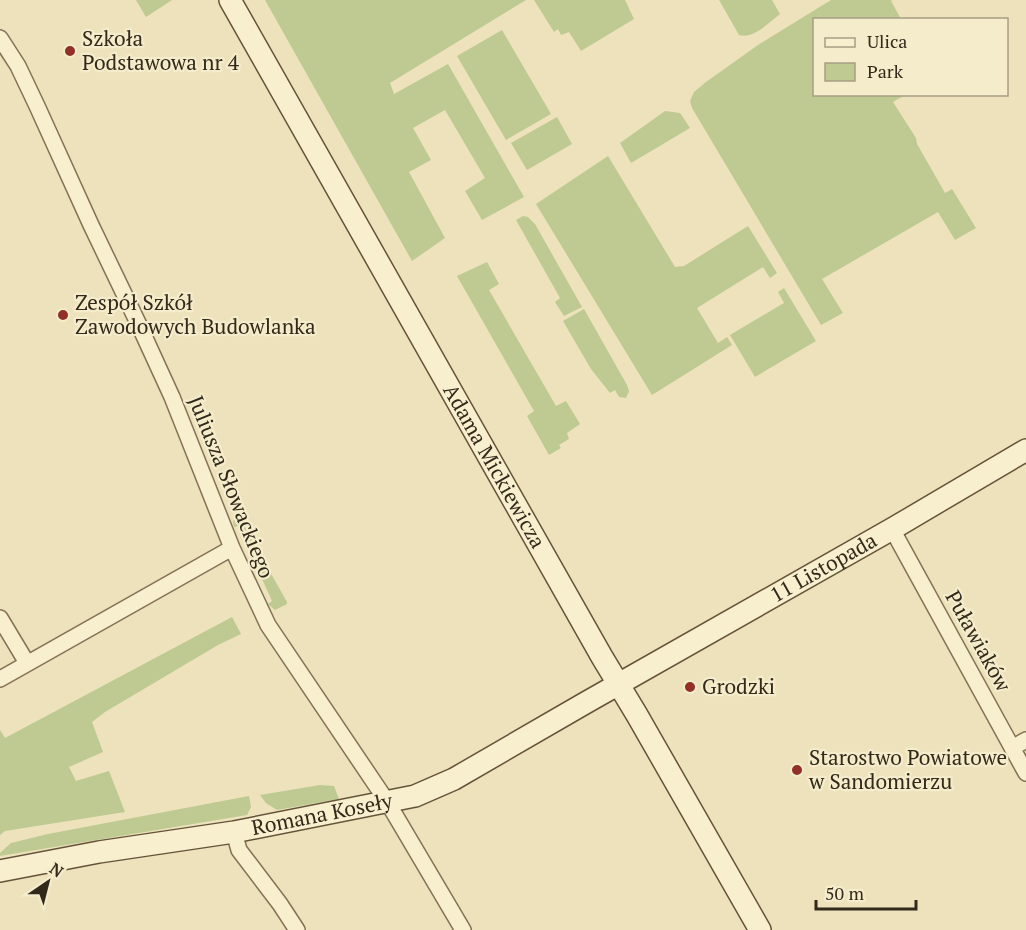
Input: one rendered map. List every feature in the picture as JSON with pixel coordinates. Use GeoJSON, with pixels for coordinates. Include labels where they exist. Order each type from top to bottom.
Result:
{"type":"FeatureCollection","features":[{"type":"Feature","properties":{"kind":"street","name":"Adama Mickiewicza"},"geometry":{"type":"LineString","coordinates":[[230,0],[760,930]]}},
{"type":"Feature","properties":{"kind":"street","name":"Juliusza Słowackiego"},"geometry":{"type":"LineString","coordinates":[[0,38],[18,66],[144,335],[172,397],[232,548],[268,625],[388,802],[463,930]]}},
{"type":"Feature","properties":{"kind":"street","name":"11 Listopada"},"geometry":{"type":"LineString","coordinates":[[618,684],[892,529],[1026,450]]}},
{"type":"Feature","properties":{"kind":"street","name":"Puławiaków"},"geometry":{"type":"LineString","coordinates":[[892,529],[1019,744],[1026,772]]}},
{"type":"Feature","properties":{"kind":"street"},"geometry":{"type":"LineString","coordinates":[[0,679],[232,548]]}},
{"type":"Feature","properties":{"kind":"street"},"geometry":{"type":"LineString","coordinates":[[0,618],[27,663]]}},
{"type":"Feature","properties":{"kind":"street","name":"Romana Koseły"},"geometry":{"type":"LineString","coordinates":[[0,871],[99,852],[234,832],[416,796],[454,779],[618,684]]}},
{"type":"Feature","properties":{"kind":"street"},"geometry":{"type":"LineString","coordinates":[[234,832],[239,850],[297,930]]}},
{"type":"Feature","properties":{"kind":"green space"},"geometry":{"type":"Polygon","coordinates":[[[136,0],[172,0],[146,17],[136,0]]]}},
{"type":"Feature","properties":{"kind":"green space"},"geometry":{"type":"Polygon","coordinates":[[[265,0],[526,0],[390,83],[394,94],[448,64],[524,197],[482,220],[465,191],[485,178],[445,110],[413,128],[431,160],[409,172],[445,238],[412,261],[265,0]]]}},
{"type":"Feature","properties":{"kind":"green space"},"geometry":{"type":"Polygon","coordinates":[[[534,0],[625,0],[634,19],[581,51],[569,32],[561,35],[558,29],[554,32],[534,0]]]}},
{"type":"Feature","properties":{"kind":"green space"},"geometry":{"type":"Polygon","coordinates":[[[719,0],[772,0],[780,14],[766,26],[750,35],[739,35],[719,0]]]}},
{"type":"Feature","properties":{"kind":"green space"},"geometry":{"type":"Polygon","coordinates":[[[831,0],[892,0],[900,18],[813,18],[813,96],[903,96],[893,102],[916,138],[917,144],[945,193],[952,189],[976,228],[955,240],[938,212],[822,279],[843,313],[821,325],[692,108],[690,101],[694,92],[706,82],[758,45],[831,0]]]}},
{"type":"Feature","properties":{"kind":"green space"},"geometry":{"type":"Polygon","coordinates":[[[502,30],[551,114],[506,140],[457,56],[502,30]]]}},
{"type":"Feature","properties":{"kind":"green space"},"geometry":{"type":"Polygon","coordinates":[[[665,111],[680,113],[690,128],[631,163],[620,143],[665,111]]]}},
{"type":"Feature","properties":{"kind":"green space"},"geometry":{"type":"Polygon","coordinates":[[[557,117],[572,144],[527,170],[511,143],[557,117]]]}},
{"type":"Feature","properties":{"kind":"green space"},"geometry":{"type":"Polygon","coordinates":[[[608,156],[675,267],[684,266],[748,226],[777,273],[770,278],[763,267],[697,308],[718,343],[727,337],[732,345],[652,395],[536,204],[608,156]]]}},
{"type":"Feature","properties":{"kind":"green space"},"geometry":{"type":"Polygon","coordinates":[[[523,216],[528,217],[535,224],[582,307],[564,316],[555,302],[560,298],[516,220],[523,216]]]}},
{"type":"Feature","properties":{"kind":"green space"},"geometry":{"type":"Polygon","coordinates":[[[487,262],[499,284],[489,290],[556,406],[566,401],[580,424],[567,433],[569,439],[559,445],[561,448],[549,455],[527,416],[534,411],[457,276],[487,262]]]}},
{"type":"Feature","properties":{"kind":"green space"},"geometry":{"type":"Polygon","coordinates":[[[784,288],[816,341],[755,377],[730,335],[784,303],[778,292],[784,288]]]}},
{"type":"Feature","properties":{"kind":"green space"},"geometry":{"type":"Polygon","coordinates":[[[584,309],[627,385],[629,391],[626,398],[619,397],[615,390],[610,393],[591,369],[563,321],[584,309]]]}},
{"type":"Feature","properties":{"kind":"green space"},"geometry":{"type":"Polygon","coordinates":[[[237,513],[287,602],[275,610],[268,604],[272,601],[238,526],[234,527],[233,522],[237,513]]]}},
{"type":"Feature","properties":{"kind":"green space"},"geometry":{"type":"Polygon","coordinates":[[[232,617],[241,634],[218,645],[92,722],[103,752],[69,767],[76,781],[109,771],[125,812],[5,831],[0,835],[0,730],[5,738],[232,617]]]}},
{"type":"Feature","properties":{"kind":"green space"},"geometry":{"type":"Polygon","coordinates":[[[320,785],[334,786],[339,799],[277,810],[266,803],[260,795],[320,785]]]}},
{"type":"Feature","properties":{"kind":"green space"},"geometry":{"type":"Polygon","coordinates":[[[249,796],[251,807],[247,815],[0,856],[0,853],[11,843],[48,834],[249,796]]]}},
{"type":"Feature","properties":{"kind":"place","name":"Szkoła Podstawowa nr 4"},"geometry":{"type":"Point","coordinates":[70,51]}},
{"type":"Feature","properties":{"kind":"place","name":"Zespół Szkół Zawodowych Budowlanka"},"geometry":{"type":"Point","coordinates":[63,315]}},
{"type":"Feature","properties":{"kind":"place","name":"Grodzki"},"geometry":{"type":"Point","coordinates":[690,687]}},
{"type":"Feature","properties":{"kind":"place","name":"Starostwo Powiatowe w Sandomierzu"},"geometry":{"type":"Point","coordinates":[797,770]}}]}
